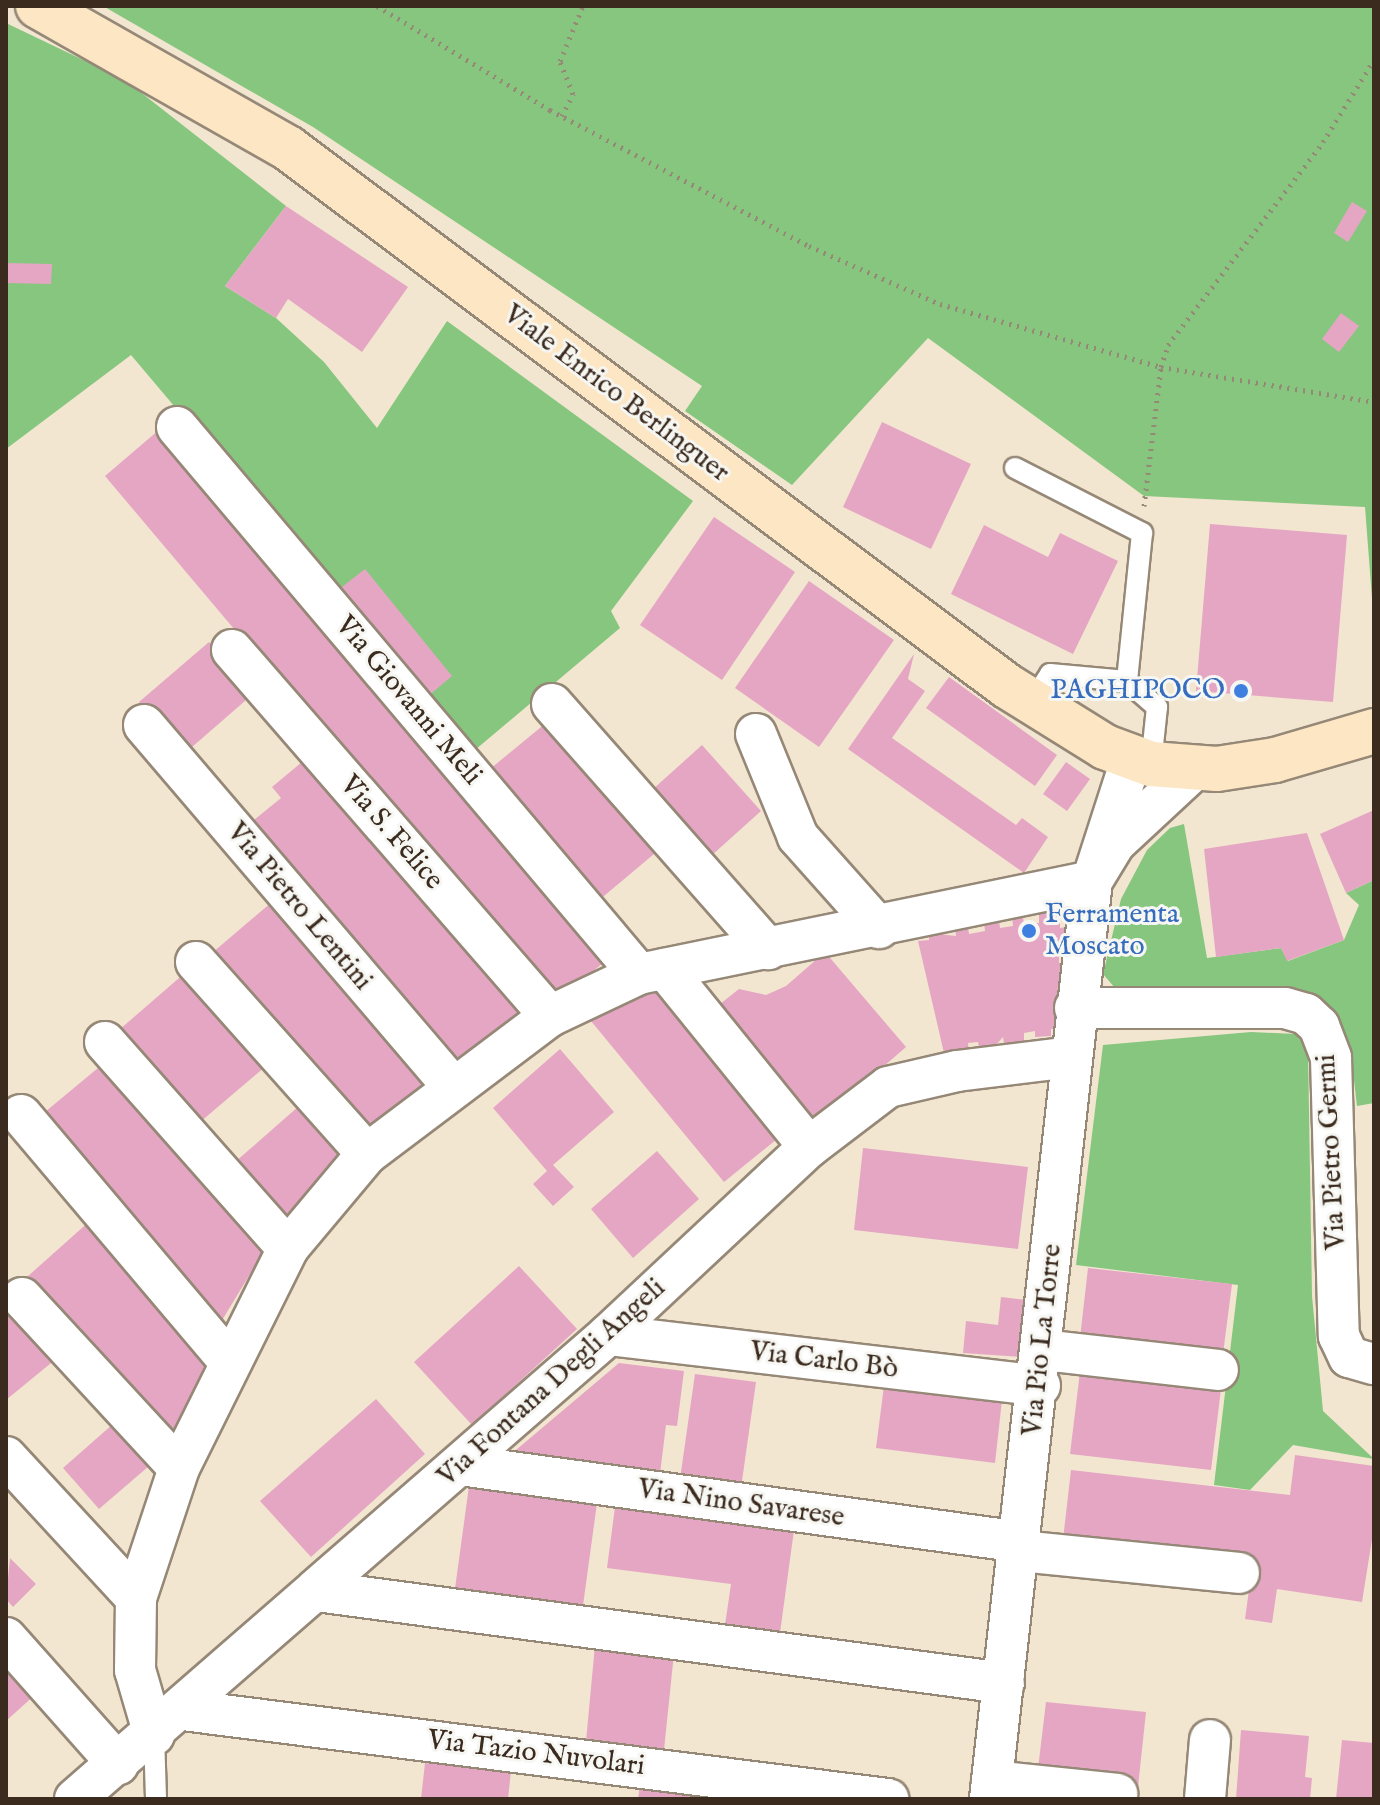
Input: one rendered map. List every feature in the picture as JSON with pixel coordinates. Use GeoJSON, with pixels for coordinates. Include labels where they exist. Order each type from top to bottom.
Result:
{"type":"FeatureCollection","features":[{"type":"Feature","properties":{"kind":"main road","name":"Viale Enrico Berlinguer"},"geometry":{"type":"LineString","coordinates":[[38,6],[288,148],[1032,702],[1105,747],[1142,760],[1195,769],[1275,760],[1374,731]]}},
{"type":"Feature","properties":{"kind":"street","name":"Via Giovanni Meli"},"geometry":{"type":"LineString","coordinates":[[177,427],[652,972],[809,1147]]}},
{"type":"Feature","properties":{"kind":"street","name":"Via S. Felice"},"geometry":{"type":"LineString","coordinates":[[232,650],[550,1016]]}},
{"type":"Feature","properties":{"kind":"street"},"geometry":{"type":"LineString","coordinates":[[552,704],[768,949]]}},
{"type":"Feature","properties":{"kind":"street","name":"Via Pietro Lentini"},"geometry":{"type":"LineString","coordinates":[[144,725],[454,1088]]}},
{"type":"Feature","properties":{"kind":"street"},"geometry":{"type":"LineString","coordinates":[[756,734],[798,837],[879,928]]}},
{"type":"Feature","properties":{"kind":"street"},"geometry":{"type":"LineString","coordinates":[[1092,881],[1142,760]]}},
{"type":"Feature","properties":{"kind":"street"},"geometry":{"type":"LineString","coordinates":[[169,1722],[135,1670],[136,1598],[179,1468],[228,1360],[288,1249],[367,1154],[550,1016],[652,972],[879,928],[1092,881],[1115,843],[1195,769]]}},
{"type":"Feature","properties":{"kind":"street","name":"Via Pio La Torre"},"geometry":{"type":"LineString","coordinates":[[991,1790],[1041,1368],[1075,1008],[1092,881]]}},
{"type":"Feature","properties":{"kind":"street"},"geometry":{"type":"LineString","coordinates":[[196,962],[367,1154]]}},
{"type":"Feature","properties":{"kind":"street","name":"Via Pietro Germi"},"geometry":{"type":"LineString","coordinates":[[1075,1008],[1285,1008],[1306,1014],[1319,1026],[1331,1058],[1339,1336],[1349,1357],[1374,1364]]}},
{"type":"Feature","properties":{"kind":"street"},"geometry":{"type":"LineString","coordinates":[[105,1042],[288,1249]]}},
{"type":"Feature","properties":{"kind":"street","name":"Via Fontana Degli Angeli"},"geometry":{"type":"LineString","coordinates":[[75,1799],[169,1722],[608,1335],[809,1147],[888,1087],[957,1071],[1071,1057]]}},
{"type":"Feature","properties":{"kind":"street"},"geometry":{"type":"LineString","coordinates":[[21,1115],[228,1360]]}},
{"type":"Feature","properties":{"kind":"street"},"geometry":{"type":"LineString","coordinates":[[22,1298],[179,1468]]}},
{"type":"Feature","properties":{"kind":"street","name":"Via Carlo Bò"},"geometry":{"type":"LineString","coordinates":[[608,1335],[1041,1368],[1218,1370]]}},
{"type":"Feature","properties":{"kind":"street"},"geometry":{"type":"LineString","coordinates":[[6,1457],[136,1598]]}},
{"type":"Feature","properties":{"kind":"street","name":"Via Nino Savarese"},"geometry":{"type":"LineString","coordinates":[[460,1465],[1020,1547],[1239,1573]]}},
{"type":"Feature","properties":{"kind":"street"},"geometry":{"type":"LineString","coordinates":[[317,1591],[1004,1683]]}},
{"type":"Feature","properties":{"kind":"street"},"geometry":{"type":"LineString","coordinates":[[6,1638],[118,1764]]}},
{"type":"Feature","properties":{"kind":"street","name":"Via Tazio Nuvolari"},"geometry":{"type":"LineString","coordinates":[[169,1722],[607,1781],[888,1799]]}},
{"type":"Feature","properties":{"kind":"street"},"geometry":{"type":"LineString","coordinates":[[1205,1799],[1210,1740]]}},
{"type":"Feature","properties":{"kind":"street"},"geometry":{"type":"LineString","coordinates":[[991,1790],[1117,1794]]}},
{"type":"Feature","properties":{"kind":"lane"},"geometry":{"type":"LineString","coordinates":[[1015,468],[1142,533],[1127,681]]}},
{"type":"Feature","properties":{"kind":"lane"},"geometry":{"type":"LineString","coordinates":[[1032,702],[1050,674],[1127,681],[1157,707],[1142,760]]}},
{"type":"Feature","properties":{"kind":"lane"},"geometry":{"type":"LineString","coordinates":[[156,1799],[169,1722]]}},
{"type":"Feature","properties":{"kind":"path"},"geometry":{"type":"LineString","coordinates":[[377,6],[562,116],[809,246],[940,304],[1161,367],[1374,402]]}},
{"type":"Feature","properties":{"kind":"path"},"geometry":{"type":"LineString","coordinates":[[562,116],[573,94],[560,61],[583,6]]}},
{"type":"Feature","properties":{"kind":"path"},"geometry":{"type":"LineString","coordinates":[[1144,496],[1161,367],[1168,345],[1323,142],[1374,60]]}},
{"type":"Feature","properties":{"kind":"green space"},"geometry":{"type":"Polygon","coordinates":[[[103,6],[1374,6],[1374,624],[1365,507],[1144,496],[928,338],[792,485],[685,411],[702,386],[313,127],[103,6]]]}},
{"type":"Feature","properties":{"kind":"green space"},"geometry":{"type":"Polygon","coordinates":[[[6,23],[125,80],[286,206],[225,286],[276,318],[324,362],[377,428],[447,321],[693,501],[611,611],[620,628],[469,755],[131,355],[6,449],[6,23]]]}},
{"type":"Feature","properties":{"kind":"green space"},"geometry":{"type":"Polygon","coordinates":[[[1184,824],[1207,958],[1281,948],[1288,961],[1344,940],[1359,905],[1346,893],[1374,880],[1374,1103],[1357,1106],[1351,1055],[1342,1035],[1115,988],[1103,974],[1121,899],[1147,850],[1170,828],[1184,824]]]}},
{"type":"Feature","properties":{"kind":"green space"},"geometry":{"type":"Polygon","coordinates":[[[1251,1032],[1295,1034],[1308,1049],[1312,1296],[1323,1411],[1374,1459],[1293,1445],[1250,1490],[1214,1485],[1238,1285],[1076,1265],[1103,1045],[1251,1032]]]}},
{"type":"Feature","properties":{"kind":"building"},"geometry":{"type":"Polygon","coordinates":[[[1352,202],[1367,211],[1348,242],[1334,233],[1352,202]]]}},
{"type":"Feature","properties":{"kind":"building"},"geometry":{"type":"Polygon","coordinates":[[[286,206],[408,287],[362,352],[288,299],[276,318],[225,286],[286,206]]]}},
{"type":"Feature","properties":{"kind":"building"},"geometry":{"type":"Polygon","coordinates":[[[6,263],[52,264],[51,284],[6,283],[6,263]]]}},
{"type":"Feature","properties":{"kind":"building"},"geometry":{"type":"Polygon","coordinates":[[[1341,313],[1359,326],[1339,352],[1322,339],[1341,313]]]}},
{"type":"Feature","properties":{"kind":"building"},"geometry":{"type":"Polygon","coordinates":[[[882,422],[971,464],[931,549],[843,507],[882,422]]]}},
{"type":"Feature","properties":{"kind":"building"},"geometry":{"type":"Polygon","coordinates":[[[160,429],[611,956],[552,1006],[105,476],[160,429]]]}},
{"type":"Feature","properties":{"kind":"building"},"geometry":{"type":"Polygon","coordinates":[[[714,517],[795,572],[722,680],[640,625],[714,517]]]}},
{"type":"Feature","properties":{"kind":"building"},"geometry":{"type":"Polygon","coordinates":[[[1210,524],[1347,535],[1333,702],[1196,691],[1210,524]]]}},
{"type":"Feature","properties":{"kind":"building"},"geometry":{"type":"Polygon","coordinates":[[[984,525],[1048,557],[1060,533],[1118,561],[1073,654],[951,594],[984,525]]]}},
{"type":"Feature","properties":{"kind":"building"},"geometry":{"type":"Polygon","coordinates":[[[365,569],[452,676],[426,698],[338,590],[365,569]]]}},
{"type":"Feature","properties":{"kind":"building"},"geometry":{"type":"Polygon","coordinates":[[[809,581],[894,640],[819,747],[735,688],[809,581]]]}},
{"type":"Feature","properties":{"kind":"building"},"geometry":{"type":"Polygon","coordinates":[[[209,642],[253,694],[184,754],[139,702],[209,642]]]}},
{"type":"Feature","properties":{"kind":"building"},"geometry":{"type":"Polygon","coordinates":[[[914,654],[908,679],[925,691],[892,738],[1016,825],[1022,818],[1048,837],[1024,873],[848,749],[914,654]]]}},
{"type":"Feature","properties":{"kind":"building"},"geometry":{"type":"Polygon","coordinates":[[[949,677],[1057,755],[1035,786],[926,708],[949,677]]]}},
{"type":"Feature","properties":{"kind":"building"},"geometry":{"type":"Polygon","coordinates":[[[552,718],[660,849],[598,901],[490,769],[552,718]]]}},
{"type":"Feature","properties":{"kind":"building"},"geometry":{"type":"Polygon","coordinates":[[[702,745],[761,811],[711,856],[652,790],[702,745]]]}},
{"type":"Feature","properties":{"kind":"building"},"geometry":{"type":"Polygon","coordinates":[[[308,757],[523,1011],[459,1065],[254,820],[281,798],[272,787],[308,757]]]}},
{"type":"Feature","properties":{"kind":"building"},"geometry":{"type":"Polygon","coordinates":[[[1066,762],[1090,779],[1067,811],[1043,794],[1066,762]]]}},
{"type":"Feature","properties":{"kind":"building"},"geometry":{"type":"Polygon","coordinates":[[[1374,810],[1374,880],[1346,893],[1320,834],[1374,810]]]}},
{"type":"Feature","properties":{"kind":"building"},"geometry":{"type":"Polygon","coordinates":[[[1307,833],[1344,940],[1287,961],[1281,948],[1216,957],[1204,849],[1307,833]]]}},
{"type":"Feature","properties":{"kind":"building"},"geometry":{"type":"Polygon","coordinates":[[[279,896],[436,1084],[373,1138],[212,953],[279,896]]]}},
{"type":"Feature","properties":{"kind":"building"},"geometry":{"type":"Polygon","coordinates":[[[1053,908],[1054,915],[1060,915],[1060,928],[1067,927],[1067,945],[1059,946],[1059,963],[1067,962],[1067,982],[1058,983],[1057,1029],[1051,1029],[1051,1036],[1035,1037],[1035,1031],[1024,1033],[1024,1041],[1004,1044],[1003,1037],[996,1045],[979,1048],[978,1042],[968,1043],[969,1052],[944,1053],[918,941],[929,940],[929,933],[956,936],[955,927],[968,926],[969,934],[985,931],[984,923],[999,920],[1000,928],[1013,926],[1012,918],[1023,917],[1024,924],[1039,923],[1039,913],[1053,908]]]}},
{"type":"Feature","properties":{"kind":"building"},"geometry":{"type":"Polygon","coordinates":[[[825,952],[906,1047],[815,1126],[715,1008],[739,989],[766,995],[786,986],[825,952]]]}},
{"type":"Feature","properties":{"kind":"building"},"geometry":{"type":"Polygon","coordinates":[[[186,972],[266,1066],[199,1123],[119,1030],[186,972]]]}},
{"type":"Feature","properties":{"kind":"building"},"geometry":{"type":"Polygon","coordinates":[[[660,989],[782,1135],[724,1182],[586,1015],[660,989]]]}},
{"type":"Feature","properties":{"kind":"building"},"geometry":{"type":"Polygon","coordinates":[[[560,1049],[614,1112],[553,1165],[574,1187],[553,1206],[533,1184],[547,1171],[493,1108],[560,1049]]]}},
{"type":"Feature","properties":{"kind":"building"},"geometry":{"type":"Polygon","coordinates":[[[110,1058],[267,1246],[221,1322],[45,1112],[110,1058]]]}},
{"type":"Feature","properties":{"kind":"building"},"geometry":{"type":"Polygon","coordinates":[[[299,1106],[349,1163],[285,1219],[235,1162],[299,1106]]]}},
{"type":"Feature","properties":{"kind":"building"},"geometry":{"type":"Polygon","coordinates":[[[863,1148],[1028,1167],[1018,1249],[854,1230],[863,1148]]]}},
{"type":"Feature","properties":{"kind":"building"},"geometry":{"type":"Polygon","coordinates":[[[657,1151],[699,1199],[633,1258],[591,1209],[657,1151]]]}},
{"type":"Feature","properties":{"kind":"building"},"geometry":{"type":"Polygon","coordinates":[[[92,1219],[209,1354],[176,1438],[27,1277],[92,1219]]]}},
{"type":"Feature","properties":{"kind":"building"},"geometry":{"type":"Polygon","coordinates":[[[519,1266],[577,1329],[472,1425],[414,1362],[519,1266]]]}},
{"type":"Feature","properties":{"kind":"building"},"geometry":{"type":"Polygon","coordinates":[[[1088,1268],[1232,1284],[1223,1354],[1080,1338],[1088,1268]]]}},
{"type":"Feature","properties":{"kind":"building"},"geometry":{"type":"Polygon","coordinates":[[[1001,1297],[1027,1300],[1021,1357],[963,1353],[966,1321],[998,1325],[1001,1297]]]}},
{"type":"Feature","properties":{"kind":"building"},"geometry":{"type":"Polygon","coordinates":[[[16,1301],[62,1354],[6,1400],[6,1309],[16,1301]]]}},
{"type":"Feature","properties":{"kind":"building"},"geometry":{"type":"Polygon","coordinates":[[[619,1363],[684,1371],[677,1426],[666,1425],[659,1482],[503,1461],[619,1363]]]}},
{"type":"Feature","properties":{"kind":"building"},"geometry":{"type":"Polygon","coordinates":[[[1080,1372],[1221,1389],[1211,1470],[1070,1454],[1080,1372]]]}},
{"type":"Feature","properties":{"kind":"building"},"geometry":{"type":"Polygon","coordinates":[[[695,1374],[756,1382],[741,1488],[680,1479],[695,1374]]]}},
{"type":"Feature","properties":{"kind":"building"},"geometry":{"type":"Polygon","coordinates":[[[884,1386],[1002,1400],[995,1463],[876,1448],[884,1386]]]}},
{"type":"Feature","properties":{"kind":"building"},"geometry":{"type":"Polygon","coordinates":[[[376,1399],[425,1454],[311,1557],[260,1501],[376,1399]]]}},
{"type":"Feature","properties":{"kind":"building"},"geometry":{"type":"Polygon","coordinates":[[[113,1424],[149,1466],[99,1509],[63,1468],[113,1424]]]}},
{"type":"Feature","properties":{"kind":"building"},"geometry":{"type":"Polygon","coordinates":[[[1295,1455],[1374,1466],[1374,1527],[1362,1602],[1277,1589],[1272,1623],[1245,1619],[1252,1568],[1062,1548],[1071,1470],[1290,1495],[1295,1455]]]}},
{"type":"Feature","properties":{"kind":"building"},"geometry":{"type":"Polygon","coordinates":[[[469,1486],[597,1503],[582,1613],[454,1596],[469,1486]]]}},
{"type":"Feature","properties":{"kind":"building"},"geometry":{"type":"Polygon","coordinates":[[[615,1507],[794,1530],[780,1633],[725,1625],[731,1584],[607,1568],[615,1507]]]}},
{"type":"Feature","properties":{"kind":"building"},"geometry":{"type":"Polygon","coordinates":[[[10,1558],[36,1584],[13,1607],[6,1599],[10,1558]]]}},
{"type":"Feature","properties":{"kind":"building"},"geometry":{"type":"Polygon","coordinates":[[[595,1645],[674,1653],[664,1750],[586,1741],[595,1645]]]}},
{"type":"Feature","properties":{"kind":"building"},"geometry":{"type":"Polygon","coordinates":[[[6,1657],[37,1693],[6,1721],[6,1657]]]}},
{"type":"Feature","properties":{"kind":"building"},"geometry":{"type":"Polygon","coordinates":[[[1046,1702],[1146,1712],[1138,1787],[1037,1777],[1046,1702]]]}},
{"type":"Feature","properties":{"kind":"building"},"geometry":{"type":"Polygon","coordinates":[[[1241,1730],[1309,1736],[1305,1777],[1312,1778],[1310,1799],[1236,1799],[1241,1730]]]}},
{"type":"Feature","properties":{"kind":"building"},"geometry":{"type":"Polygon","coordinates":[[[1342,1740],[1374,1743],[1374,1799],[1336,1799],[1342,1740]]]}},
{"type":"Feature","properties":{"kind":"building"},"geometry":{"type":"Polygon","coordinates":[[[425,1763],[511,1771],[508,1799],[421,1799],[425,1763]]]}},
{"type":"Feature","properties":{"kind":"building"},"geometry":{"type":"Polygon","coordinates":[[[640,1785],[733,1799],[638,1799],[640,1785]]]}},
{"type":"Feature","properties":{"kind":"place","name":"PAGHIPOCO"},"geometry":{"type":"Point","coordinates":[1241,691]}},
{"type":"Feature","properties":{"kind":"place","name":"Ferramenta Moscato"},"geometry":{"type":"Point","coordinates":[1029,931]}}]}
